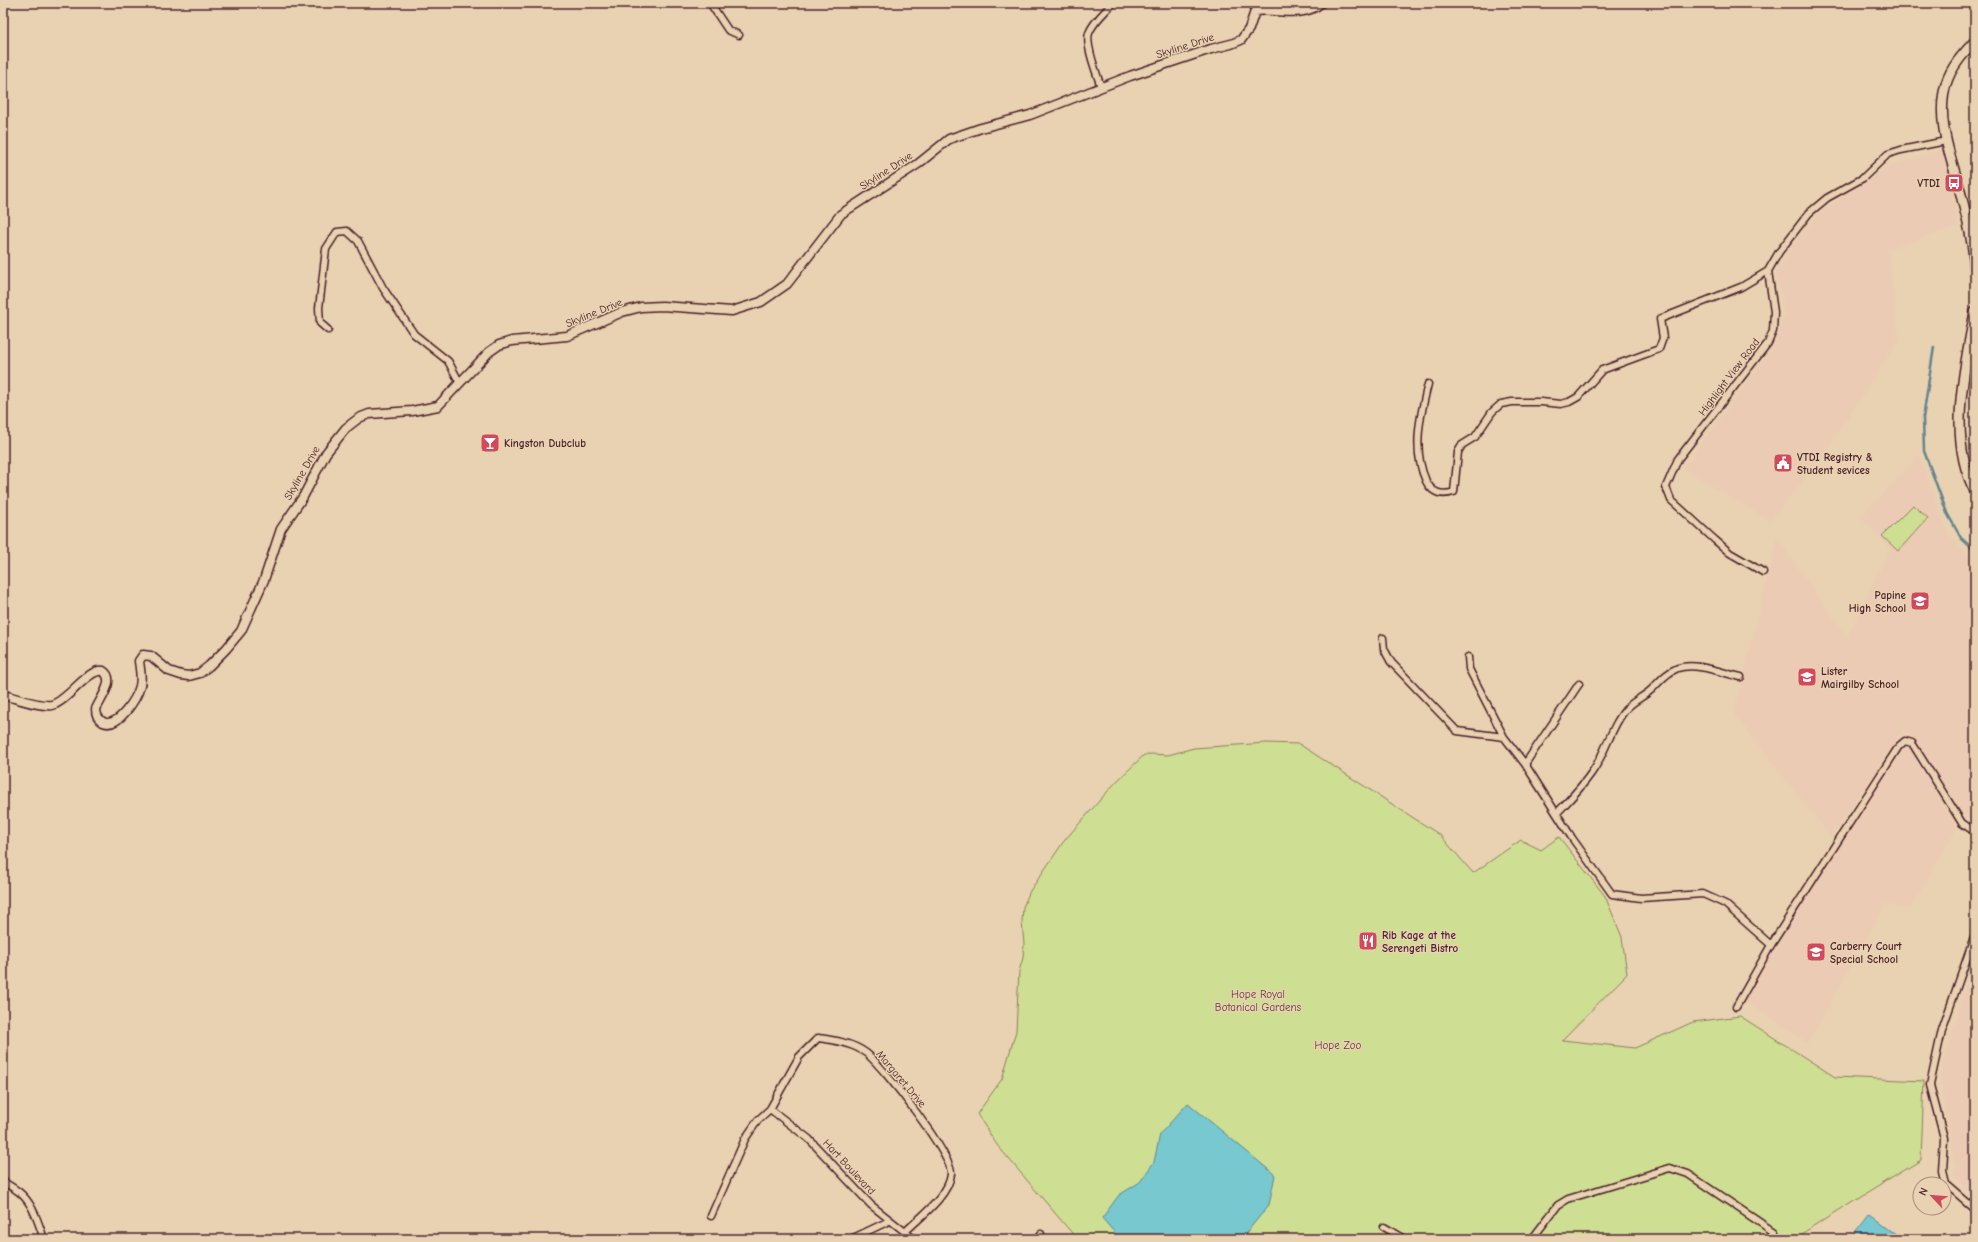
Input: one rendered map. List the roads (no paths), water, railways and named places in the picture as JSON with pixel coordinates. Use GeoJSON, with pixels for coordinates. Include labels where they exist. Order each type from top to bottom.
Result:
{"type":"FeatureCollection","features":[{"type":"Feature","properties":{"kind":"main road"},"geometry":{"type":"LineString","coordinates":[[1975,41],[1953,67],[1946,82],[1942,100],[1946,141],[1958,184],[1975,260],[1975,271]]}},
{"type":"Feature","properties":{"kind":"main road"},"geometry":{"type":"LineString","coordinates":[[1975,312],[1961,393],[1962,458],[1975,490]]}},
{"type":"Feature","properties":{"kind":"street"},"geometry":{"type":"LineString","coordinates":[[710,3],[728,30],[739,35]]}},
{"type":"Feature","properties":{"kind":"street"},"geometry":{"type":"LineString","coordinates":[[1101,87],[1089,44],[1089,34],[1092,26],[1112,3]]}},
{"type":"Feature","properties":{"kind":"street","name":"Skyline Drive"},"geometry":{"type":"LineString","coordinates":[[3,695],[44,705],[53,704],[62,699],[93,672],[103,671],[107,675],[109,681],[96,709],[96,714],[99,720],[105,723],[114,722],[129,708],[141,684],[139,661],[143,655],[151,656],[169,671],[181,675],[194,674],[209,666],[241,631],[264,580],[281,529],[303,497],[326,453],[346,428],[369,414],[412,411],[438,406],[489,352],[499,345],[512,341],[566,336],[622,312],[641,307],[662,306],[732,310],[761,302],[787,284],[841,214],[918,164],[949,139],[1030,114],[1101,87],[1241,40],[1249,29],[1255,10],[1269,9],[1294,12],[1308,11],[1320,3]]}},
{"type":"Feature","properties":{"kind":"street"},"geometry":{"type":"LineString","coordinates":[[1428,384],[1421,414],[1418,454],[1423,473],[1429,485],[1437,493],[1446,494],[1454,492],[1458,452],[1462,445],[1475,437],[1492,412],[1501,404],[1512,402],[1541,402],[1561,404],[1578,397],[1602,370],[1659,349],[1663,338],[1660,319],[1741,287],[1768,272],[1780,252],[1809,213],[1827,198],[1863,178],[1888,154],[1946,141]]}},
{"type":"Feature","properties":{"kind":"street"},"geometry":{"type":"LineString","coordinates":[[328,330],[320,323],[319,308],[326,249],[337,232],[347,231],[358,241],[383,288],[414,334],[448,361],[460,383]]}},
{"type":"Feature","properties":{"kind":"street","name":"Highlight View Road"},"geometry":{"type":"LineString","coordinates":[[1763,572],[1730,553],[1715,540],[1671,500],[1666,487],[1678,459],[1768,343],[1773,331],[1774,312],[1768,272]]}},
{"type":"Feature","properties":{"kind":"street"},"geometry":{"type":"LineString","coordinates":[[1383,638],[1384,649],[1391,662],[1457,731],[1504,737]]}},
{"type":"Feature","properties":{"kind":"street"},"geometry":{"type":"LineString","coordinates":[[1468,657],[1469,669],[1504,737],[1525,764],[1572,838],[1612,894],[1641,898],[1703,894],[1725,904],[1771,945]]}},
{"type":"Feature","properties":{"kind":"street"},"geometry":{"type":"LineString","coordinates":[[1557,813],[1595,768],[1614,732],[1618,720],[1628,707],[1652,690],[1667,674],[1678,668],[1695,667],[1741,677]]}},
{"type":"Feature","properties":{"kind":"street"},"geometry":{"type":"LineString","coordinates":[[1525,764],[1579,684]]}},
{"type":"Feature","properties":{"kind":"street"},"geometry":{"type":"LineString","coordinates":[[1736,1007],[1771,945],[1899,746],[1905,741],[1912,743],[1962,823],[1975,832]]}},
{"type":"Feature","properties":{"kind":"street"},"geometry":{"type":"LineString","coordinates":[[1975,935],[1942,1030],[1930,1085],[1944,1138],[1942,1171],[1945,1183],[1975,1209]]}},
{"type":"Feature","properties":{"kind":"street","name":"Margaret Drive"},"geometry":{"type":"LineString","coordinates":[[711,1216],[745,1139],[758,1120],[770,1109],[799,1057],[818,1038],[838,1040],[866,1053],[904,1096],[928,1129],[949,1163],[952,1172],[950,1182],[945,1192],[905,1232]]}},
{"type":"Feature","properties":{"kind":"street","name":"Hart Boulevard"},"geometry":{"type":"LineString","coordinates":[[770,1109],[809,1139],[871,1205],[889,1221],[914,1239]]}},
{"type":"Feature","properties":{"kind":"street"},"geometry":{"type":"LineString","coordinates":[[1532,1239],[1558,1205],[1568,1199],[1670,1168],[1688,1174],[1774,1232]]}},
{"type":"Feature","properties":{"kind":"street"},"geometry":{"type":"LineString","coordinates":[[3,1181],[20,1193],[28,1202],[36,1216],[44,1239]]}},
{"type":"Feature","properties":{"kind":"street"},"geometry":{"type":"LineString","coordinates":[[851,1239],[889,1221]]}},
{"type":"Feature","properties":{"kind":"street"},"geometry":{"type":"LineString","coordinates":[[1384,1227],[1405,1239]]}},
{"type":"Feature","properties":{"kind":"water"},"geometry":{"type":"Polygon","coordinates":[[[1188,1103],[1275,1175],[1269,1205],[1241,1239],[1120,1239],[1102,1218],[1119,1195],[1140,1182],[1154,1162],[1160,1134],[1188,1103]]]}},
{"type":"Feature","properties":{"kind":"water"},"geometry":{"type":"Polygon","coordinates":[[[1871,1215],[1904,1239],[1852,1239],[1871,1215]]]}},
{"type":"Feature","properties":{"kind":"waterway"},"geometry":{"type":"LineString","coordinates":[[1934,347],[1923,418],[1924,451],[1947,513],[1961,538],[1975,551]]}},
{"type":"Feature","properties":{"kind":"place","name":"VTDI"},"geometry":{"type":"Point","coordinates":[1954,183]}},
{"type":"Feature","properties":{"kind":"place","name":"Kingston Dubclub"},"geometry":{"type":"Point","coordinates":[490,443]}},
{"type":"Feature","properties":{"kind":"place","name":"VTDI Registry & Student sevices"},"geometry":{"type":"Point","coordinates":[1783,463]}},
{"type":"Feature","properties":{"kind":"place","name":"Papine High School"},"geometry":{"type":"Point","coordinates":[1920,601]}},
{"type":"Feature","properties":{"kind":"place","name":"Lister Mairgilby School"},"geometry":{"type":"Point","coordinates":[1807,677]}},
{"type":"Feature","properties":{"kind":"place","name":"Rib Kage at the Serengeti Bistro"},"geometry":{"type":"Point","coordinates":[1368,941]}},
{"type":"Feature","properties":{"kind":"place","name":"Carberry Court Special School"},"geometry":{"type":"Point","coordinates":[1816,952]}},
{"type":"Feature","properties":{"kind":"park label","name":"Hope Royal Botanical Gardens"},"geometry":{"type":"Point","coordinates":[1258,1000]}},
{"type":"Feature","properties":{"kind":"park label","name":"Hope Zoo"},"geometry":{"type":"Point","coordinates":[1338,1045]}}]}
